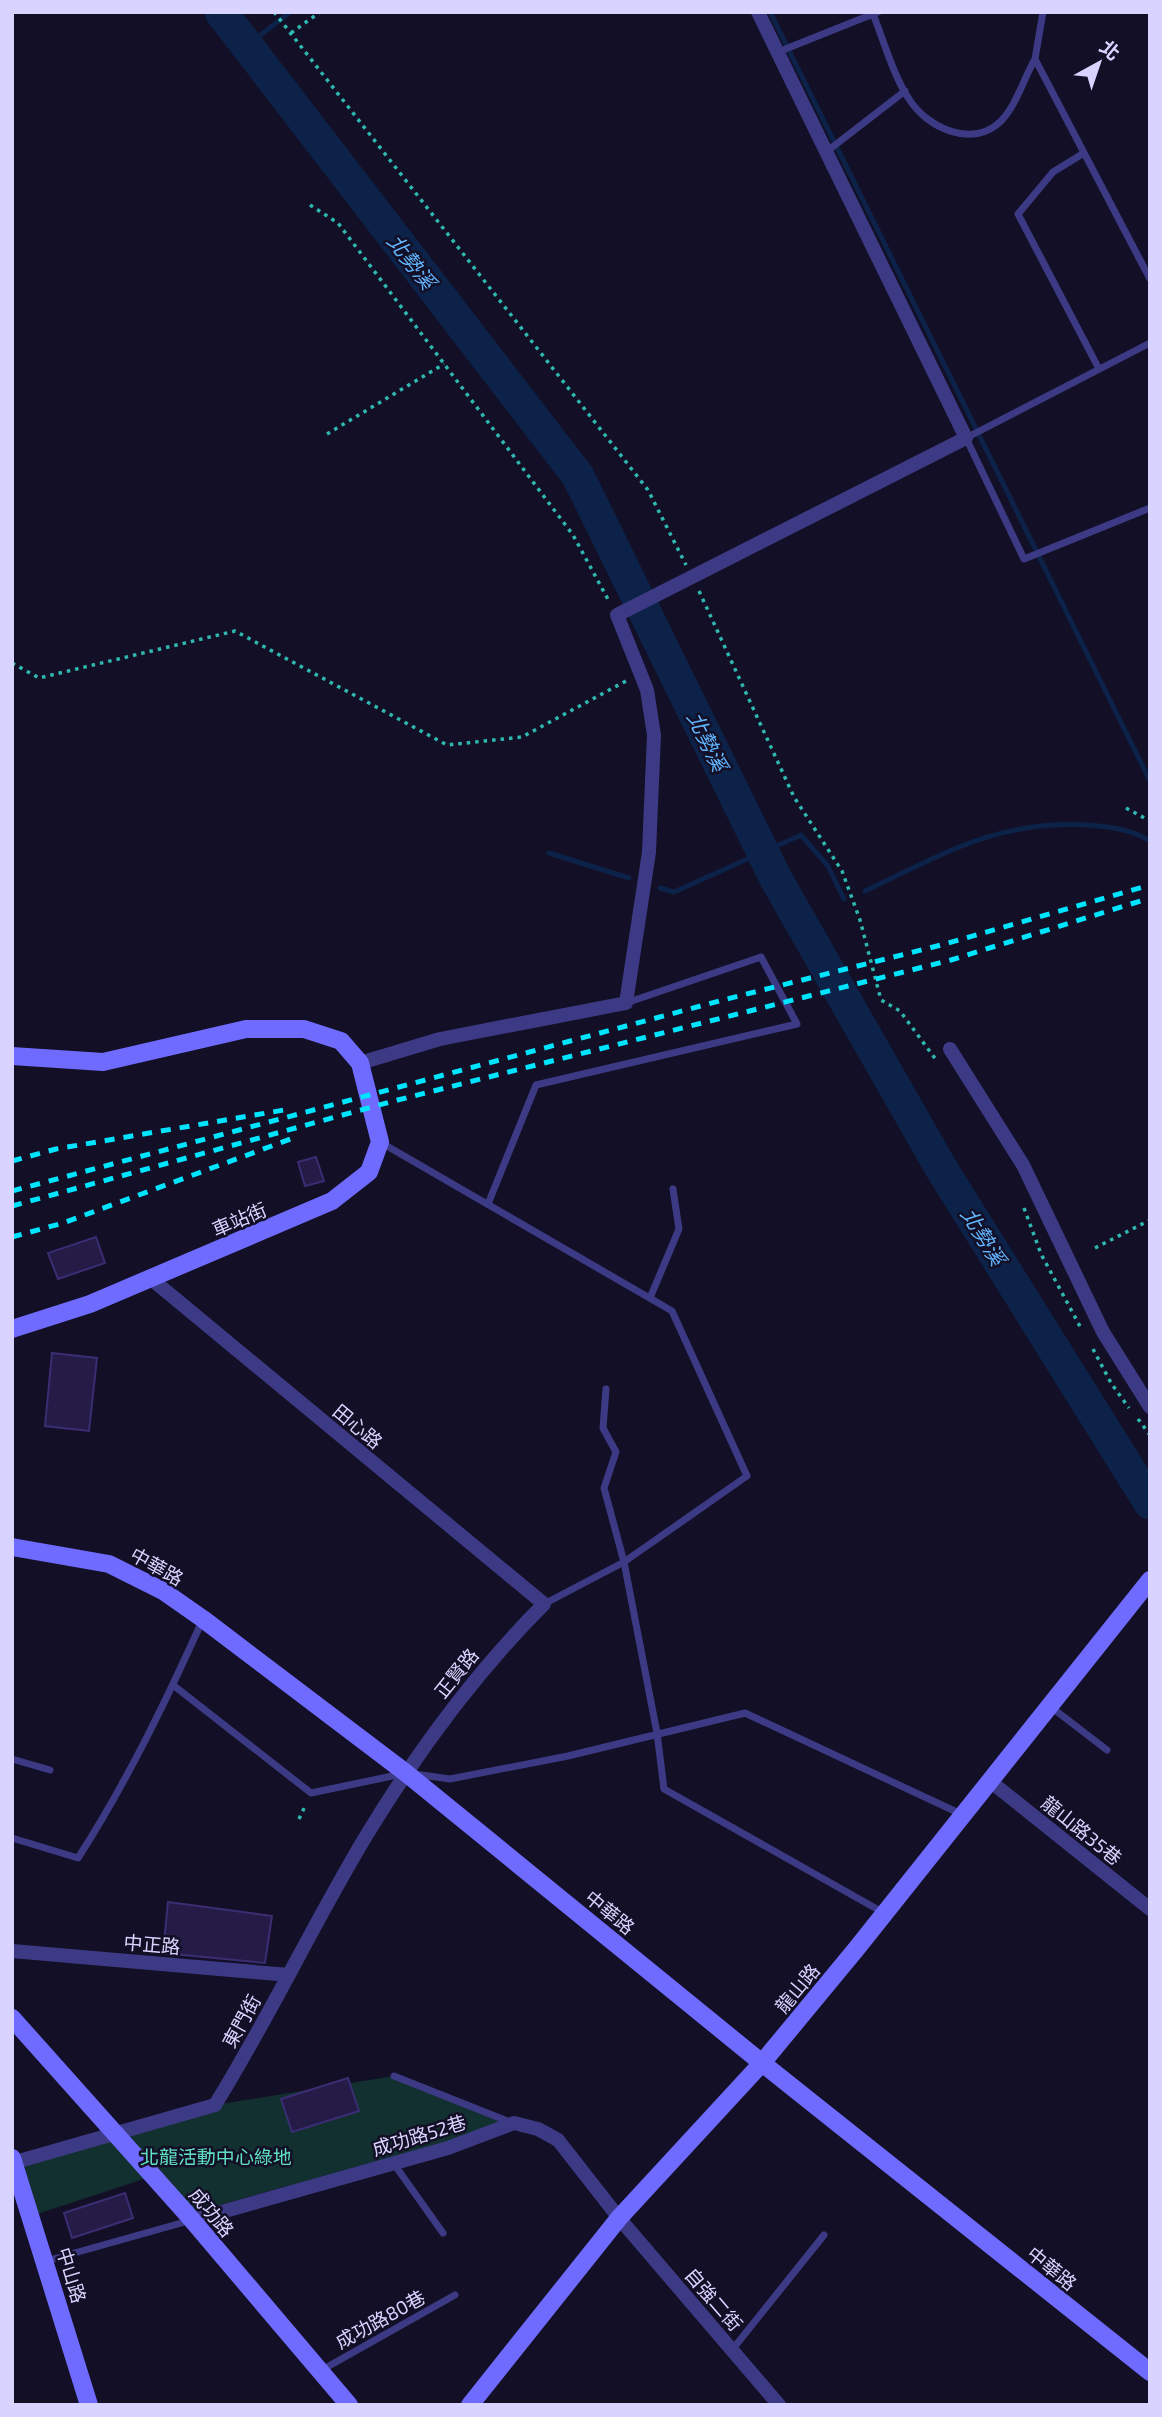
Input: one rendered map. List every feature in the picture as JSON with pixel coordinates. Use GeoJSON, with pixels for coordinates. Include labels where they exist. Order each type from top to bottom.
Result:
{"type":"FeatureCollection","features":[{"type":"Feature","properties":{"kind":"street"},"geometry":{"type":"LineString","coordinates":[[360,1063],[440,1039],[626,1003],[649,852],[654,735],[647,690],[617,615],[969,437],[758,12]]}},
{"type":"Feature","properties":{"kind":"street"},"geometry":{"type":"LineString","coordinates":[[12,1056],[103,1062],[246,1029],[304,1029],[341,1041],[360,1063],[380,1142]]}},
{"type":"Feature","properties":{"kind":"street"},"geometry":{"type":"LineString","coordinates":[[950,1049],[1023,1165],[1102,1332],[1150,1407]]}},
{"type":"Feature","properties":{"kind":"street","name":"車站街"},"geometry":{"type":"LineString","coordinates":[[12,1329],[90,1304],[149,1277],[260,1234],[332,1201],[369,1172],[380,1142]]}},
{"type":"Feature","properties":{"kind":"street","name":"田心路"},"geometry":{"type":"LineString","coordinates":[[149,1277],[544,1604]]}},
{"type":"Feature","properties":{"kind":"street","name":"中華路"},"geometry":{"type":"LineString","coordinates":[[12,1547],[109,1564],[163,1591],[203,1619],[406,1773],[762,2063],[1150,2372]]}},
{"type":"Feature","properties":{"kind":"street","name":"龍山路"},"geometry":{"type":"LineString","coordinates":[[470,2405],[619,2218],[762,2063],[961,1814],[1051,1707],[1146,1584]]}},
{"type":"Feature","properties":{"kind":"street","name":"正賢路"},"geometry":{"type":"LineString","coordinates":[[406,1773],[439,1725],[511,1636],[544,1604]]}},
{"type":"Feature","properties":{"kind":"street","name":"東門街"},"geometry":{"type":"LineString","coordinates":[[13,2161],[215,2105],[365,1838],[406,1773]]}},
{"type":"Feature","properties":{"kind":"street","name":"龍山路35巷"},"geometry":{"type":"LineString","coordinates":[[990,1781],[1150,1909]]}},
{"type":"Feature","properties":{"kind":"street","name":"中正路"},"geometry":{"type":"LineString","coordinates":[[12,1951],[289,1975]]}},
{"type":"Feature","properties":{"kind":"street","name":"成功路"},"geometry":{"type":"LineString","coordinates":[[12,2018],[193,2220],[349,2405]]}},
{"type":"Feature","properties":{"kind":"street"},"geometry":{"type":"LineString","coordinates":[[514,2123],[538,2129],[558,2140],[619,2218]]}},
{"type":"Feature","properties":{"kind":"street","name":"成功路52巷"},"geometry":{"type":"LineString","coordinates":[[193,2220],[447,2148],[514,2123]]}},
{"type":"Feature","properties":{"kind":"street","name":"中山路"},"geometry":{"type":"LineString","coordinates":[[13,2161],[89,2405]]}},
{"type":"Feature","properties":{"kind":"street","name":"自強二街"},"geometry":{"type":"LineString","coordinates":[[619,2218],[779,2405]]}},
{"type":"Feature","properties":{"kind":"lane"},"geometry":{"type":"LineString","coordinates":[[779,52],[875,13],[909,100],[934,123],[956,135],[982,133],[1001,121],[1035,59],[1043,12]]}},
{"type":"Feature","properties":{"kind":"lane"},"geometry":{"type":"LineString","coordinates":[[1035,59],[1150,279]]}},
{"type":"Feature","properties":{"kind":"lane"},"geometry":{"type":"LineString","coordinates":[[828,150],[905,91]]}},
{"type":"Feature","properties":{"kind":"lane"},"geometry":{"type":"LineString","coordinates":[[1084,153],[1053,172],[1018,214],[1099,369]]}},
{"type":"Feature","properties":{"kind":"lane"},"geometry":{"type":"LineString","coordinates":[[1150,343],[969,437],[1024,559],[1150,508]]}},
{"type":"Feature","properties":{"kind":"lane"},"geometry":{"type":"LineString","coordinates":[[488,1204],[537,1085],[797,1024],[761,957],[626,1003]]}},
{"type":"Feature","properties":{"kind":"lane"},"geometry":{"type":"LineString","coordinates":[[380,1142],[672,1311],[747,1476],[624,1562],[544,1604]]}},
{"type":"Feature","properties":{"kind":"lane"},"geometry":{"type":"LineString","coordinates":[[650,1298],[679,1229],[673,1189]]}},
{"type":"Feature","properties":{"kind":"lane"},"geometry":{"type":"LineString","coordinates":[[606,1389],[603,1428],[616,1452],[604,1488],[624,1562],[657,1733],[664,1789],[884,1913]]}},
{"type":"Feature","properties":{"kind":"lane"},"geometry":{"type":"LineString","coordinates":[[12,1838],[78,1858],[105,1816],[173,1685],[203,1619]]}},
{"type":"Feature","properties":{"kind":"lane"},"geometry":{"type":"LineString","coordinates":[[173,1685],[311,1793],[406,1773],[450,1779],[568,1756],[745,1713],[961,1814]]}},
{"type":"Feature","properties":{"kind":"lane"},"geometry":{"type":"LineString","coordinates":[[1051,1707],[1107,1750]]}},
{"type":"Feature","properties":{"kind":"lane"},"geometry":{"type":"LineString","coordinates":[[12,1759],[50,1770]]}},
{"type":"Feature","properties":{"kind":"lane"},"geometry":{"type":"LineString","coordinates":[[394,2076],[514,2123]]}},
{"type":"Feature","properties":{"kind":"lane"},"geometry":{"type":"LineString","coordinates":[[393,2163],[443,2233]]}},
{"type":"Feature","properties":{"kind":"lane"},"geometry":{"type":"LineString","coordinates":[[46,2261],[193,2220]]}},
{"type":"Feature","properties":{"kind":"lane"},"geometry":{"type":"LineString","coordinates":[[733,2350],[824,2235]]}},
{"type":"Feature","properties":{"kind":"lane","name":"成功路80巷"},"geometry":{"type":"LineString","coordinates":[[320,2371],[455,2295]]}},
{"type":"Feature","properties":{"kind":"path"},"geometry":{"type":"LineString","coordinates":[[274,12],[648,490],[693,577],[794,797],[842,871],[860,920],[881,1000],[900,1011],[939,1064]]}},
{"type":"Feature","properties":{"kind":"path"},"geometry":{"type":"LineString","coordinates":[[291,33],[320,12]]}},
{"type":"Feature","properties":{"kind":"path"},"geometry":{"type":"LineString","coordinates":[[310,205],[338,223],[573,535],[617,615]]}},
{"type":"Feature","properties":{"kind":"path"},"geometry":{"type":"LineString","coordinates":[[327,434],[444,364]]}},
{"type":"Feature","properties":{"kind":"path"},"geometry":{"type":"LineString","coordinates":[[12,663],[39,678],[235,631],[447,745],[522,737],[640,673]]}},
{"type":"Feature","properties":{"kind":"path"},"geometry":{"type":"LineString","coordinates":[[1126,808],[1150,821]]}},
{"type":"Feature","properties":{"kind":"path"},"geometry":{"type":"LineString","coordinates":[[1024,1207],[1041,1254],[1086,1336]]}},
{"type":"Feature","properties":{"kind":"path"},"geometry":{"type":"LineString","coordinates":[[1095,1248],[1150,1220]]}},
{"type":"Feature","properties":{"kind":"path"},"geometry":{"type":"LineString","coordinates":[[1092,1348],[1111,1384],[1150,1434]]}},
{"type":"Feature","properties":{"kind":"green space","name":"北龍活動中心綠地"},"geometry":{"type":"Polygon","coordinates":[[[394,2076],[514,2123],[187,2214],[153,2176],[31,2216],[14,2162],[215,2105],[394,2076]]]}},
{"type":"Feature","properties":{"kind":"building"},"geometry":{"type":"Polygon","coordinates":[[[316,1157],[324,1181],[305,1186],[298,1162],[316,1157]]]}},
{"type":"Feature","properties":{"kind":"building"},"geometry":{"type":"Polygon","coordinates":[[[96,1237],[105,1263],[58,1279],[48,1253],[96,1237]]]}},
{"type":"Feature","properties":{"kind":"building"},"geometry":{"type":"Polygon","coordinates":[[[52,1353],[97,1358],[89,1431],[45,1426],[52,1353]]]}},
{"type":"Feature","properties":{"kind":"building"},"geometry":{"type":"Polygon","coordinates":[[[168,1902],[272,1916],[265,1963],[163,1953],[168,1902]]]}},
{"type":"Feature","properties":{"kind":"building"},"geometry":{"type":"Polygon","coordinates":[[[348,2078],[359,2111],[292,2132],[281,2099],[348,2078]]]}},
{"type":"Feature","properties":{"kind":"building"},"geometry":{"type":"Polygon","coordinates":[[[125,2193],[133,2218],[72,2238],[64,2213],[125,2193]]]}},
{"type":"Feature","properties":{"kind":"waterway","name":"北勢溪"},"geometry":{"type":"LineString","coordinates":[[221,12],[578,476],[776,879],[941,1168],[1150,1503]]}},
{"type":"Feature","properties":{"kind":"waterway"},"geometry":{"type":"LineString","coordinates":[[248,45],[290,12]]}},
{"type":"Feature","properties":{"kind":"waterway"},"geometry":{"type":"LineString","coordinates":[[770,12],[1150,781]]}},
{"type":"Feature","properties":{"kind":"waterway"},"geometry":{"type":"LineString","coordinates":[[865,891],[972,842],[1026,828],[1088,825],[1128,831],[1150,841]]}},
{"type":"Feature","properties":{"kind":"waterway","name":"北勢溪"},"geometry":{"type":"LineString","coordinates":[[660,888],[674,892],[801,835],[828,866],[844,899]]}},
{"type":"Feature","properties":{"kind":"waterway"},"geometry":{"type":"LineString","coordinates":[[549,853],[629,878]]}},
{"type":"Feature","properties":{"kind":"railway"},"geometry":{"type":"LineString","coordinates":[[12,1191],[723,1000],[945,944],[1150,885]]}},
{"type":"Feature","properties":{"kind":"railway"},"geometry":{"type":"LineString","coordinates":[[12,1206],[390,1102],[951,960],[1150,898]]}},
{"type":"Feature","properties":{"kind":"railway"},"geometry":{"type":"LineString","coordinates":[[12,1161],[56,1149],[284,1110]]}},
{"type":"Feature","properties":{"kind":"railway"},"geometry":{"type":"LineString","coordinates":[[12,1237],[63,1223],[296,1137]]}}]}
